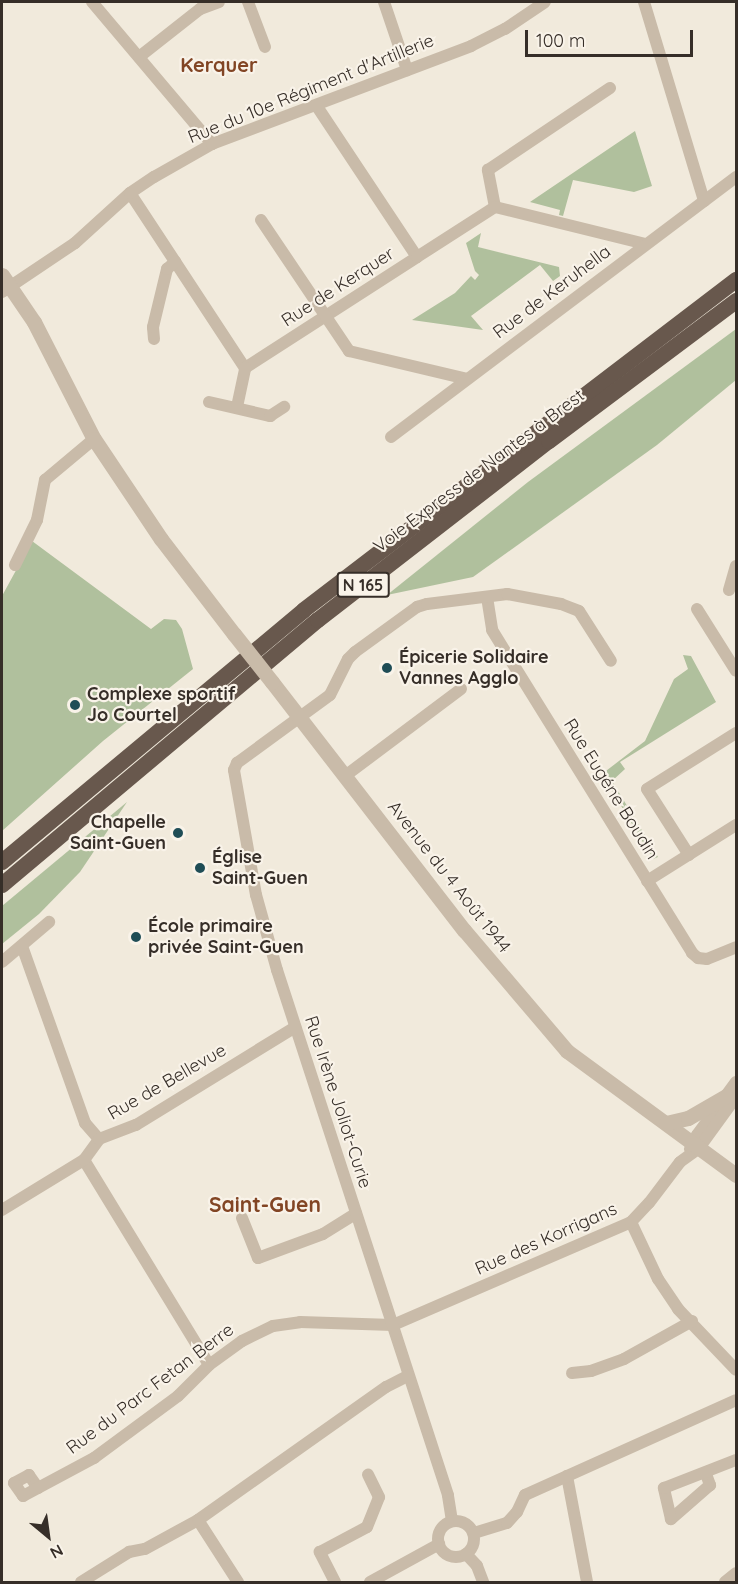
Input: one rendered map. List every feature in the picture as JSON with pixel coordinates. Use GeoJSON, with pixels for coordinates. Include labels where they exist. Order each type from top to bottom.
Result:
{"type":"FeatureCollection","features":[{"type":"Feature","properties":{"kind":"highway","name":"Voie Express de Nantes à Brest"},"geometry":{"type":"LineString","coordinates":[[2,862],[304,610],[490,465],[736,280]]}},
{"type":"Feature","properties":{"kind":"highway","name":"Voie Express de Nantes à Brest"},"geometry":{"type":"LineString","coordinates":[[2,885],[327,613],[540,448],[736,301]]}},
{"type":"Feature","properties":{"kind":"street"},"geometry":{"type":"LineString","coordinates":[[92,2],[212,144]]}},
{"type":"Feature","properties":{"kind":"street"},"geometry":{"type":"LineString","coordinates":[[139,57],[198,5],[219,2]]}},
{"type":"Feature","properties":{"kind":"street"},"geometry":{"type":"LineString","coordinates":[[248,2],[265,47]]}},
{"type":"Feature","properties":{"kind":"street"},"geometry":{"type":"LineString","coordinates":[[384,2],[406,70]]}},
{"type":"Feature","properties":{"kind":"street","name":"Rue du 10e Régiment d'Artillerie"},"geometry":{"type":"LineString","coordinates":[[4,284],[75,243],[130,194],[212,144],[471,46],[505,29],[546,2]]}},
{"type":"Feature","properties":{"kind":"street"},"geometry":{"type":"LineString","coordinates":[[644,2],[704,201]]}},
{"type":"Feature","properties":{"kind":"street"},"geometry":{"type":"LineString","coordinates":[[495,207],[488,170],[610,88]]}},
{"type":"Feature","properties":{"kind":"street","name":"Rue de Kerquer"},"geometry":{"type":"LineString","coordinates":[[245,368],[417,257],[315,105]]}},
{"type":"Feature","properties":{"kind":"street","name":"Rue de Keruhella"},"geometry":{"type":"LineString","coordinates":[[391,436],[736,177]]}},
{"type":"Feature","properties":{"kind":"street"},"geometry":{"type":"LineString","coordinates":[[130,194],[245,368],[237,407]]}},
{"type":"Feature","properties":{"kind":"street"},"geometry":{"type":"LineString","coordinates":[[417,257],[495,207],[645,244]]}},
{"type":"Feature","properties":{"kind":"street"},"geometry":{"type":"LineString","coordinates":[[261,220],[349,351],[467,379]]}},
{"type":"Feature","properties":{"kind":"street"},"geometry":{"type":"LineString","coordinates":[[154,339],[153,327],[167,269],[175,262]]}},
{"type":"Feature","properties":{"kind":"street","name":"Avenue du 4 Août 1944"},"geometry":{"type":"LineString","coordinates":[[4,284],[34,322],[94,439],[175,557],[464,930],[567,1051],[666,1123],[694,1148],[736,1175]]}},
{"type":"Feature","properties":{"kind":"street"},"geometry":{"type":"LineString","coordinates":[[209,402],[270,416],[284,407]]}},
{"type":"Feature","properties":{"kind":"street"},"geometry":{"type":"LineString","coordinates":[[15,565],[37,520],[45,480],[94,439]]}},
{"type":"Feature","properties":{"kind":"street"},"geometry":{"type":"LineString","coordinates":[[729,590],[736,566]]}},
{"type":"Feature","properties":{"kind":"street"},"geometry":{"type":"LineString","coordinates":[[301,719],[330,695],[348,659],[355,652],[417,607],[507,594],[561,604],[579,611],[611,661]]}},
{"type":"Feature","properties":{"kind":"street","name":"Rue Eugéne Boudin"},"geometry":{"type":"LineString","coordinates":[[486,597],[492,630],[647,881],[698,958],[718,956],[736,947]]}},
{"type":"Feature","properties":{"kind":"street"},"geometry":{"type":"LineString","coordinates":[[697,609],[736,671]]}},
{"type":"Feature","properties":{"kind":"street"},"geometry":{"type":"LineString","coordinates":[[345,776],[461,689]]}},
{"type":"Feature","properties":{"kind":"street","name":"Rue Irène Joliot-Curie"},"geometry":{"type":"LineString","coordinates":[[301,719],[237,763],[234,770],[256,895],[295,1027],[448,1494],[452,1521]]}},
{"type":"Feature","properties":{"kind":"street"},"geometry":{"type":"LineString","coordinates":[[689,855],[647,789],[736,733]]}},
{"type":"Feature","properties":{"kind":"street"},"geometry":{"type":"LineString","coordinates":[[647,881],[736,825]]}},
{"type":"Feature","properties":{"kind":"street"},"geometry":{"type":"LineString","coordinates":[[2,962],[49,921]]}},
{"type":"Feature","properties":{"kind":"street"},"geometry":{"type":"LineString","coordinates":[[22,946],[85,1123],[99,1139]]}},
{"type":"Feature","properties":{"kind":"street","name":"Rue de Bellevue"},"geometry":{"type":"LineString","coordinates":[[2,1210],[84,1160],[99,1139],[136,1125],[295,1027]]}},
{"type":"Feature","properties":{"kind":"street","name":"Rue des Korrigans"},"geometry":{"type":"LineString","coordinates":[[393,1325],[631,1222],[694,1148],[731,1096],[736,1082]]}},
{"type":"Feature","properties":{"kind":"street"},"geometry":{"type":"LineString","coordinates":[[666,1123],[688,1118],[731,1096]]}},
{"type":"Feature","properties":{"kind":"street"},"geometry":{"type":"LineString","coordinates":[[84,1160],[209,1365]]}},
{"type":"Feature","properties":{"kind":"street"},"geometry":{"type":"LineString","coordinates":[[242,1218],[258,1258],[323,1234],[356,1213]]}},
{"type":"Feature","properties":{"kind":"street"},"geometry":{"type":"LineString","coordinates":[[631,1222],[658,1279],[678,1309],[692,1321],[736,1370]]}},
{"type":"Feature","properties":{"kind":"street"},"geometry":{"type":"LineString","coordinates":[[572,1373],[591,1371],[624,1359],[692,1321]]}},
{"type":"Feature","properties":{"kind":"street","name":"Rue du Parc Fetan Berre"},"geometry":{"type":"LineString","coordinates":[[38,1488],[94,1458],[177,1396],[209,1365],[242,1341],[273,1326],[300,1322],[393,1325]]}},
{"type":"Feature","properties":{"kind":"street"},"geometry":{"type":"LineString","coordinates":[[81,1582],[129,1552],[145,1550],[198,1520],[386,1387],[408,1376]]}},
{"type":"Feature","properties":{"kind":"street"},"geometry":{"type":"LineString","coordinates":[[474,1533],[507,1523],[517,1512],[525,1495],[736,1400]]}},
{"type":"Feature","properties":{"kind":"street"},"geometry":{"type":"LineString","coordinates":[[706,1474],[736,1460]]}},
{"type":"Feature","properties":{"kind":"street"},"geometry":{"type":"LineString","coordinates":[[335,1582],[320,1552],[367,1527],[379,1497],[368,1474]]}},
{"type":"Feature","properties":{"kind":"street"},"geometry":{"type":"LineString","coordinates":[[567,1476],[587,1582]]}},
{"type":"Feature","properties":{"kind":"street"},"geometry":{"type":"LineString","coordinates":[[198,1520],[238,1582]]}},
{"type":"Feature","properties":{"kind":"street"},"geometry":{"type":"LineString","coordinates":[[452,1521],[463,1522],[474,1533],[473,1545],[466,1554],[450,1556],[439,1544],[439,1533],[452,1521]]}},
{"type":"Feature","properties":{"kind":"street"},"geometry":{"type":"LineString","coordinates":[[370,1582],[439,1544]]}},
{"type":"Feature","properties":{"kind":"street"},"geometry":{"type":"LineString","coordinates":[[466,1554],[477,1566],[483,1582]]}},
{"type":"Feature","properties":{"kind":"street"},"geometry":{"type":"LineString","coordinates":[[725,1582],[736,1573]]}},
{"type":"Feature","properties":{"kind":"green space"},"geometry":{"type":"Polygon","coordinates":[[[635,131],[652,186],[634,192],[573,180],[563,216],[559,215],[560,210],[530,202],[635,131]]]}},
{"type":"Feature","properties":{"kind":"green space"},"geometry":{"type":"Polygon","coordinates":[[[481,233],[478,247],[559,267],[560,276],[553,281],[540,265],[471,316],[483,330],[412,320],[455,293],[471,276],[475,280],[479,275],[475,271],[466,243],[481,233]]]}},
{"type":"Feature","properties":{"kind":"green space"},"geometry":{"type":"Polygon","coordinates":[[[736,329],[736,380],[657,445],[473,577],[387,595],[528,482],[736,329]]]}},
{"type":"Feature","properties":{"kind":"green space","name":"Complexe sportif Jo Courtel"},"geometry":{"type":"Polygon","coordinates":[[[32,541],[151,629],[164,619],[176,620],[182,629],[193,669],[103,741],[2,831],[2,596],[32,541]]]}},
{"type":"Feature","properties":{"kind":"green space"},"geometry":{"type":"Polygon","coordinates":[[[683,655],[691,656],[716,702],[620,762],[625,769],[612,781],[658,857],[653,859],[602,774],[645,741],[674,679],[688,669],[683,655]]]}},
{"type":"Feature","properties":{"kind":"green space"},"geometry":{"type":"Polygon","coordinates":[[[127,802],[80,872],[39,914],[2,944],[2,906],[127,802]]]}},
{"type":"Feature","properties":{"kind":"place","name":"Épicerie Solidaire Vannes Agglo"},"geometry":{"type":"Point","coordinates":[387,668]}},
{"type":"Feature","properties":{"kind":"place","name":"Complexe sportif Jo Courtel"},"geometry":{"type":"Point","coordinates":[75,705]}},
{"type":"Feature","properties":{"kind":"place","name":"Chapelle Saint-Guen"},"geometry":{"type":"Point","coordinates":[178,833]}},
{"type":"Feature","properties":{"kind":"place","name":"Église Saint-Guen"},"geometry":{"type":"Point","coordinates":[200,868]}},
{"type":"Feature","properties":{"kind":"place","name":"École primaire privée Saint-Guen"},"geometry":{"type":"Point","coordinates":[136,937]}},
{"type":"Feature","properties":{"kind":"district","name":"Kerquer"},"geometry":{"type":"Point","coordinates":[219,64]}},
{"type":"Feature","properties":{"kind":"district","name":"Saint-Guen"},"geometry":{"type":"Point","coordinates":[265,1204]}}]}
